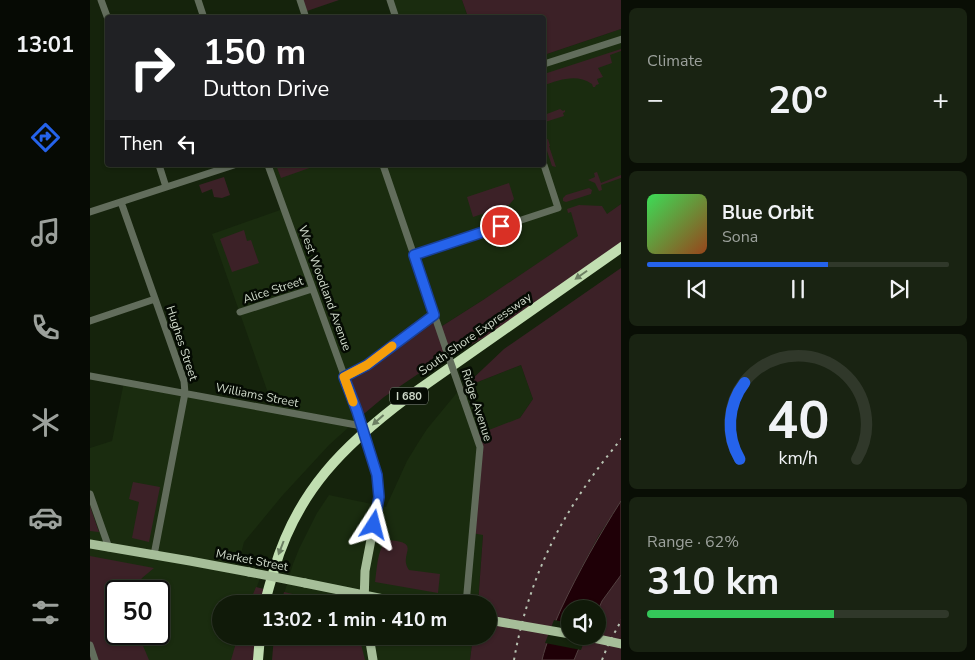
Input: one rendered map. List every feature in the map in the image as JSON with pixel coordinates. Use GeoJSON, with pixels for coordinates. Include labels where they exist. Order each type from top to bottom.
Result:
{"type":"FeatureCollection","features":[{"type":"Feature","properties":{"kind":"highway","name":"South Shore Expressway"},"geometry":{"type":"LineString","coordinates":[[267,595],[280,549],[295,517],[318,480],[337,458],[384,415],[408,397],[621,247]]}},
{"type":"Feature","properties":{"kind":"highway"},"geometry":{"type":"LineString","coordinates":[[258,660],[259,645]]}},
{"type":"Feature","properties":{"kind":"main road","name":"West Woodland Avenue"},"geometry":{"type":"LineString","coordinates":[[364,595],[365,571],[374,524]]}},
{"type":"Feature","properties":{"kind":"main road","name":"Market Street"},"geometry":{"type":"LineString","coordinates":[[90,544],[249,572],[346,595]]}},
{"type":"Feature","properties":{"kind":"main road"},"geometry":{"type":"LineString","coordinates":[[497,621],[561,632]]}},
{"type":"Feature","properties":{"kind":"main road"},"geometry":{"type":"LineString","coordinates":[[606,641],[621,644]]}},
{"type":"Feature","properties":{"kind":"main road"},"geometry":{"type":"LineString","coordinates":[[370,645],[373,660]]}},
{"type":"Feature","properties":{"kind":"street"},"geometry":{"type":"LineString","coordinates":[[101,0],[107,15]]}},
{"type":"Feature","properties":{"kind":"street"},"geometry":{"type":"LineString","coordinates":[[198,0],[203,15]]}},
{"type":"Feature","properties":{"kind":"street"},"geometry":{"type":"LineString","coordinates":[[300,0],[305,15]]}},
{"type":"Feature","properties":{"kind":"street"},"geometry":{"type":"LineString","coordinates":[[390,0],[395,15]]}},
{"type":"Feature","properties":{"kind":"street"},"geometry":{"type":"LineString","coordinates":[[546,63],[621,39]]}},
{"type":"Feature","properties":{"kind":"street"},"geometry":{"type":"LineString","coordinates":[[160,167],[166,187]]}},
{"type":"Feature","properties":{"kind":"street"},"geometry":{"type":"LineString","coordinates":[[90,212],[228,167]]}},
{"type":"Feature","properties":{"kind":"street","name":"West Woodland Avenue"},"geometry":{"type":"LineString","coordinates":[[269,167],[357,411],[374,464],[379,486],[374,524]]}},
{"type":"Feature","properties":{"kind":"street","name":"Ridge Avenue"},"geometry":{"type":"LineString","coordinates":[[384,167],[480,447],[467,595]]}},
{"type":"Feature","properties":{"kind":"street"},"geometry":{"type":"LineString","coordinates":[[414,255],[558,208],[545,167]]}},
{"type":"Feature","properties":{"kind":"street","name":"Hughes Street"},"geometry":{"type":"LineString","coordinates":[[120,202],[184,381],[185,393],[154,555]]}},
{"type":"Feature","properties":{"kind":"street","name":"Alice Street"},"geometry":{"type":"LineString","coordinates":[[240,312],[312,289]]}},
{"type":"Feature","properties":{"kind":"street"},"geometry":{"type":"LineString","coordinates":[[90,321],[155,299]]}},
{"type":"Feature","properties":{"kind":"street"},"geometry":{"type":"LineString","coordinates":[[344,377],[367,365],[434,315]]}},
{"type":"Feature","properties":{"kind":"street","name":"Williams Street"},"geometry":{"type":"LineString","coordinates":[[90,376],[362,426]]}},
{"type":"Feature","properties":{"kind":"street"},"geometry":{"type":"LineString","coordinates":[[90,494],[109,548]]}},
{"type":"Feature","properties":{"kind":"street"},"geometry":{"type":"LineString","coordinates":[[90,645],[96,660]]}},
{"type":"Feature","properties":{"kind":"shaded area"},"geometry":{"type":"Polygon","coordinates":[[[300,0],[339,0],[304,12],[300,0]]]}},
{"type":"Feature","properties":{"kind":"shaded area"},"geometry":{"type":"Polygon","coordinates":[[[390,0],[462,0],[467,15],[395,15],[390,0]]]}},
{"type":"Feature","properties":{"kind":"shaded area"},"geometry":{"type":"Polygon","coordinates":[[[462,0],[621,0],[621,29],[546,54],[546,15],[467,15],[462,0]]]}},
{"type":"Feature","properties":{"kind":"shaded area"},"geometry":{"type":"Polygon","coordinates":[[[621,29],[621,204],[579,236],[439,328],[359,418],[329,445],[282,496],[244,542],[237,570],[261,575],[254,595],[212,595],[212,645],[237,645],[232,660],[125,660],[124,645],[170,645],[170,580],[105,580],[105,608],[90,632],[90,448],[112,441],[124,382],[274,410],[212,234],[283,209],[269,167],[546,167],[546,54],[621,29]]]}},
{"type":"Feature","properties":{"kind":"shaded area"},"geometry":{"type":"Polygon","coordinates":[[[621,49],[621,51],[610,55],[612,63],[598,68],[603,77],[597,79],[599,84],[595,87],[586,81],[574,78],[546,84],[546,73],[621,49]]]}},
{"type":"Feature","properties":{"kind":"shaded area"},"geometry":{"type":"Polygon","coordinates":[[[560,109],[565,110],[564,116],[546,122],[546,114],[560,109]]]}},
{"type":"Feature","properties":{"kind":"shaded area"},"geometry":{"type":"Polygon","coordinates":[[[548,139],[556,167],[552,166],[546,148],[546,140],[548,139]]]}},
{"type":"Feature","properties":{"kind":"shaded area"},"geometry":{"type":"Polygon","coordinates":[[[277,167],[312,167],[281,178],[277,167]]]}},
{"type":"Feature","properties":{"kind":"shaded area"},"geometry":{"type":"Polygon","coordinates":[[[597,172],[601,183],[621,175],[621,178],[601,185],[602,190],[599,191],[595,183],[588,180],[595,177],[594,173],[597,172]]]}},
{"type":"Feature","properties":{"kind":"shaded area"},"geometry":{"type":"Polygon","coordinates":[[[224,177],[230,195],[222,198],[214,197],[212,189],[202,193],[199,185],[224,177]]]}},
{"type":"Feature","properties":{"kind":"shaded area"},"geometry":{"type":"Polygon","coordinates":[[[509,183],[514,199],[509,205],[473,217],[467,197],[509,183]]]}},
{"type":"Feature","properties":{"kind":"shaded area"},"geometry":{"type":"Polygon","coordinates":[[[589,188],[592,190],[591,194],[566,202],[563,201],[566,195],[589,188]]]}},
{"type":"Feature","properties":{"kind":"shaded area"},"geometry":{"type":"Polygon","coordinates":[[[621,204],[621,247],[515,321],[421,372],[384,397],[359,418],[344,377],[434,315],[439,328],[578,236],[571,212],[568,213],[567,209],[579,205],[602,206],[607,214],[621,204]]]}},
{"type":"Feature","properties":{"kind":"shaded area"},"geometry":{"type":"Polygon","coordinates":[[[244,230],[247,241],[251,240],[259,263],[232,272],[220,239],[244,230]]]}},
{"type":"Feature","properties":{"kind":"shaded area"},"geometry":{"type":"Polygon","coordinates":[[[621,268],[621,501],[599,535],[566,600],[561,600],[561,611],[550,635],[542,660],[470,660],[472,645],[497,645],[497,595],[479,595],[483,535],[472,533],[480,447],[476,435],[520,418],[533,399],[521,365],[460,389],[504,349],[621,268]]]}},
{"type":"Feature","properties":{"kind":"shaded area"},"geometry":{"type":"Polygon","coordinates":[[[521,365],[533,399],[520,418],[480,447],[472,533],[483,534],[479,595],[284,594],[299,549],[317,513],[329,495],[386,507],[407,461],[418,443],[460,389],[521,365]]]}},
{"type":"Feature","properties":{"kind":"shaded area"},"geometry":{"type":"Polygon","coordinates":[[[133,482],[160,487],[149,542],[132,538],[139,502],[129,499],[133,482]]]}},
{"type":"Feature","properties":{"kind":"shaded area"},"geometry":{"type":"Polygon","coordinates":[[[621,501],[621,575],[603,600],[566,600],[589,554],[621,501]]]}},
{"type":"Feature","properties":{"kind":"shaded area"},"geometry":{"type":"Polygon","coordinates":[[[90,506],[99,532],[90,531],[90,506]]]}},
{"type":"Feature","properties":{"kind":"shaded area"},"geometry":{"type":"Polygon","coordinates":[[[386,540],[398,541],[407,546],[406,564],[409,570],[440,574],[438,593],[375,582],[379,555],[386,540]]]}},
{"type":"Feature","properties":{"kind":"shaded area"},"geometry":{"type":"Polygon","coordinates":[[[90,556],[154,568],[141,580],[105,580],[105,645],[143,645],[149,660],[90,660],[90,556]]]}},
{"type":"Feature","properties":{"kind":"shaded area"},"geometry":{"type":"Polygon","coordinates":[[[621,575],[621,660],[574,660],[580,645],[606,645],[606,600],[603,600],[621,575]]]}},
{"type":"Feature","properties":{"kind":"shaded area"},"geometry":{"type":"Polygon","coordinates":[[[256,587],[268,590],[267,595],[253,595],[256,587]]]}},
{"type":"Feature","properties":{"kind":"shaded area"},"geometry":{"type":"Polygon","coordinates":[[[284,592],[297,595],[283,595],[284,592]]]}},
{"type":"Feature","properties":{"kind":"shaded area"},"geometry":{"type":"Polygon","coordinates":[[[561,609],[561,645],[580,645],[574,660],[542,660],[550,634],[561,609]]]}},
{"type":"Feature","properties":{"kind":"shaded area"},"geometry":{"type":"Polygon","coordinates":[[[235,645],[259,645],[258,660],[231,660],[235,645]]]}},
{"type":"Feature","properties":{"kind":"shaded area"},"geometry":{"type":"Polygon","coordinates":[[[273,645],[361,645],[365,660],[272,660],[273,645]]]}},
{"type":"Feature","properties":{"kind":"shaded area"},"geometry":{"type":"Polygon","coordinates":[[[303,645],[472,645],[470,660],[304,660],[303,645]]]}},
{"type":"Feature","properties":{"kind":"pier"},"geometry":{"type":"Polygon","coordinates":[[[554,620],[561,621],[561,645],[583,645],[581,650],[545,643],[554,620]]]}},
{"type":"Feature","properties":{"kind":"railway"},"geometry":{"type":"LineString","coordinates":[[514,660],[528,602],[551,545],[582,491],[621,439]]}},
{"type":"Feature","properties":{"kind":"railway"},"geometry":{"type":"LineString","coordinates":[[602,660],[621,621]]}},
{"type":"Feature","properties":{"kind":"slow traffic"},"geometry":{"type":"LineString","coordinates":[[353,402],[344,377],[367,365],[392,346]]}},
{"type":"Feature","properties":{"kind":"route"},"geometry":{"type":"LineString","coordinates":[[374,525],[379,497],[377,475],[344,377],[367,365],[434,315],[414,255],[501,226]]}}]}
